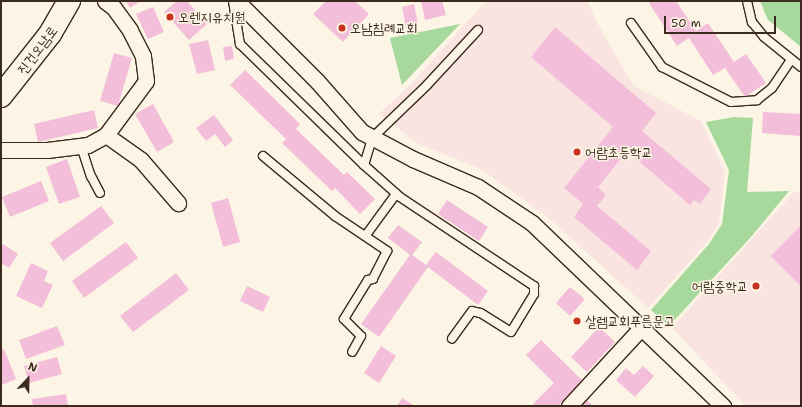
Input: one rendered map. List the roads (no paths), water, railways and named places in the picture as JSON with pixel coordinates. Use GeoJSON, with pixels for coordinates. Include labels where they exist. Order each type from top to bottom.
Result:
{"type":"FeatureCollection","features":[{"type":"Feature","properties":{"kind":"main road","name":"진건오남로"},"geometry":{"type":"LineString","coordinates":[[1,96],[50,34],[69,1]]}},
{"type":"Feature","properties":{"kind":"street"},"geometry":{"type":"LineString","coordinates":[[1,150],[47,150],[81,146],[106,135],[146,81],[143,56],[130,30],[113,6],[105,1]]}},
{"type":"Feature","properties":{"kind":"street"},"geometry":{"type":"LineString","coordinates":[[237,1],[317,81],[362,132],[413,159],[478,187],[532,224],[723,406]]}},
{"type":"Feature","properties":{"kind":"street"},"geometry":{"type":"LineString","coordinates":[[106,135],[141,160],[178,203]]}},
{"type":"Feature","properties":{"kind":"street"},"geometry":{"type":"LineString","coordinates":[[569,406],[641,328]]}},
{"type":"Feature","properties":{"kind":"lane"},"geometry":{"type":"LineString","coordinates":[[233,1],[240,44],[364,164],[396,194],[534,286],[534,294],[511,332],[480,313],[472,311],[452,339]]}},
{"type":"Feature","properties":{"kind":"lane"},"geometry":{"type":"LineString","coordinates":[[747,1],[752,22],[764,37],[801,67]]}},
{"type":"Feature","properties":{"kind":"lane"},"geometry":{"type":"LineString","coordinates":[[631,22],[662,67],[731,102],[757,100],[772,88],[791,60]]}},
{"type":"Feature","properties":{"kind":"lane"},"geometry":{"type":"LineString","coordinates":[[364,164],[372,138],[427,85],[478,30]]}},
{"type":"Feature","properties":{"kind":"lane"},"geometry":{"type":"LineString","coordinates":[[81,146],[91,176],[100,193]]}},
{"type":"Feature","properties":{"kind":"lane"},"geometry":{"type":"LineString","coordinates":[[263,156],[334,216],[366,235],[387,251],[373,279],[368,280],[344,319],[361,336],[352,352]]}},
{"type":"Feature","properties":{"kind":"lane"},"geometry":{"type":"LineString","coordinates":[[366,235],[396,194]]}},
{"type":"Feature","properties":{"kind":"place","name":"오렌지유치원"},"geometry":{"type":"Point","coordinates":[170,17]}},
{"type":"Feature","properties":{"kind":"place","name":"오남침례교회"},"geometry":{"type":"Point","coordinates":[342,28]}},
{"type":"Feature","properties":{"kind":"place","name":"어람초등학교"},"geometry":{"type":"Point","coordinates":[577,152]}},
{"type":"Feature","properties":{"kind":"place","name":"어람중학교"},"geometry":{"type":"Point","coordinates":[756,286]}},
{"type":"Feature","properties":{"kind":"place","name":"살렘교회푸른문고"},"geometry":{"type":"Point","coordinates":[577,321]}}]}
